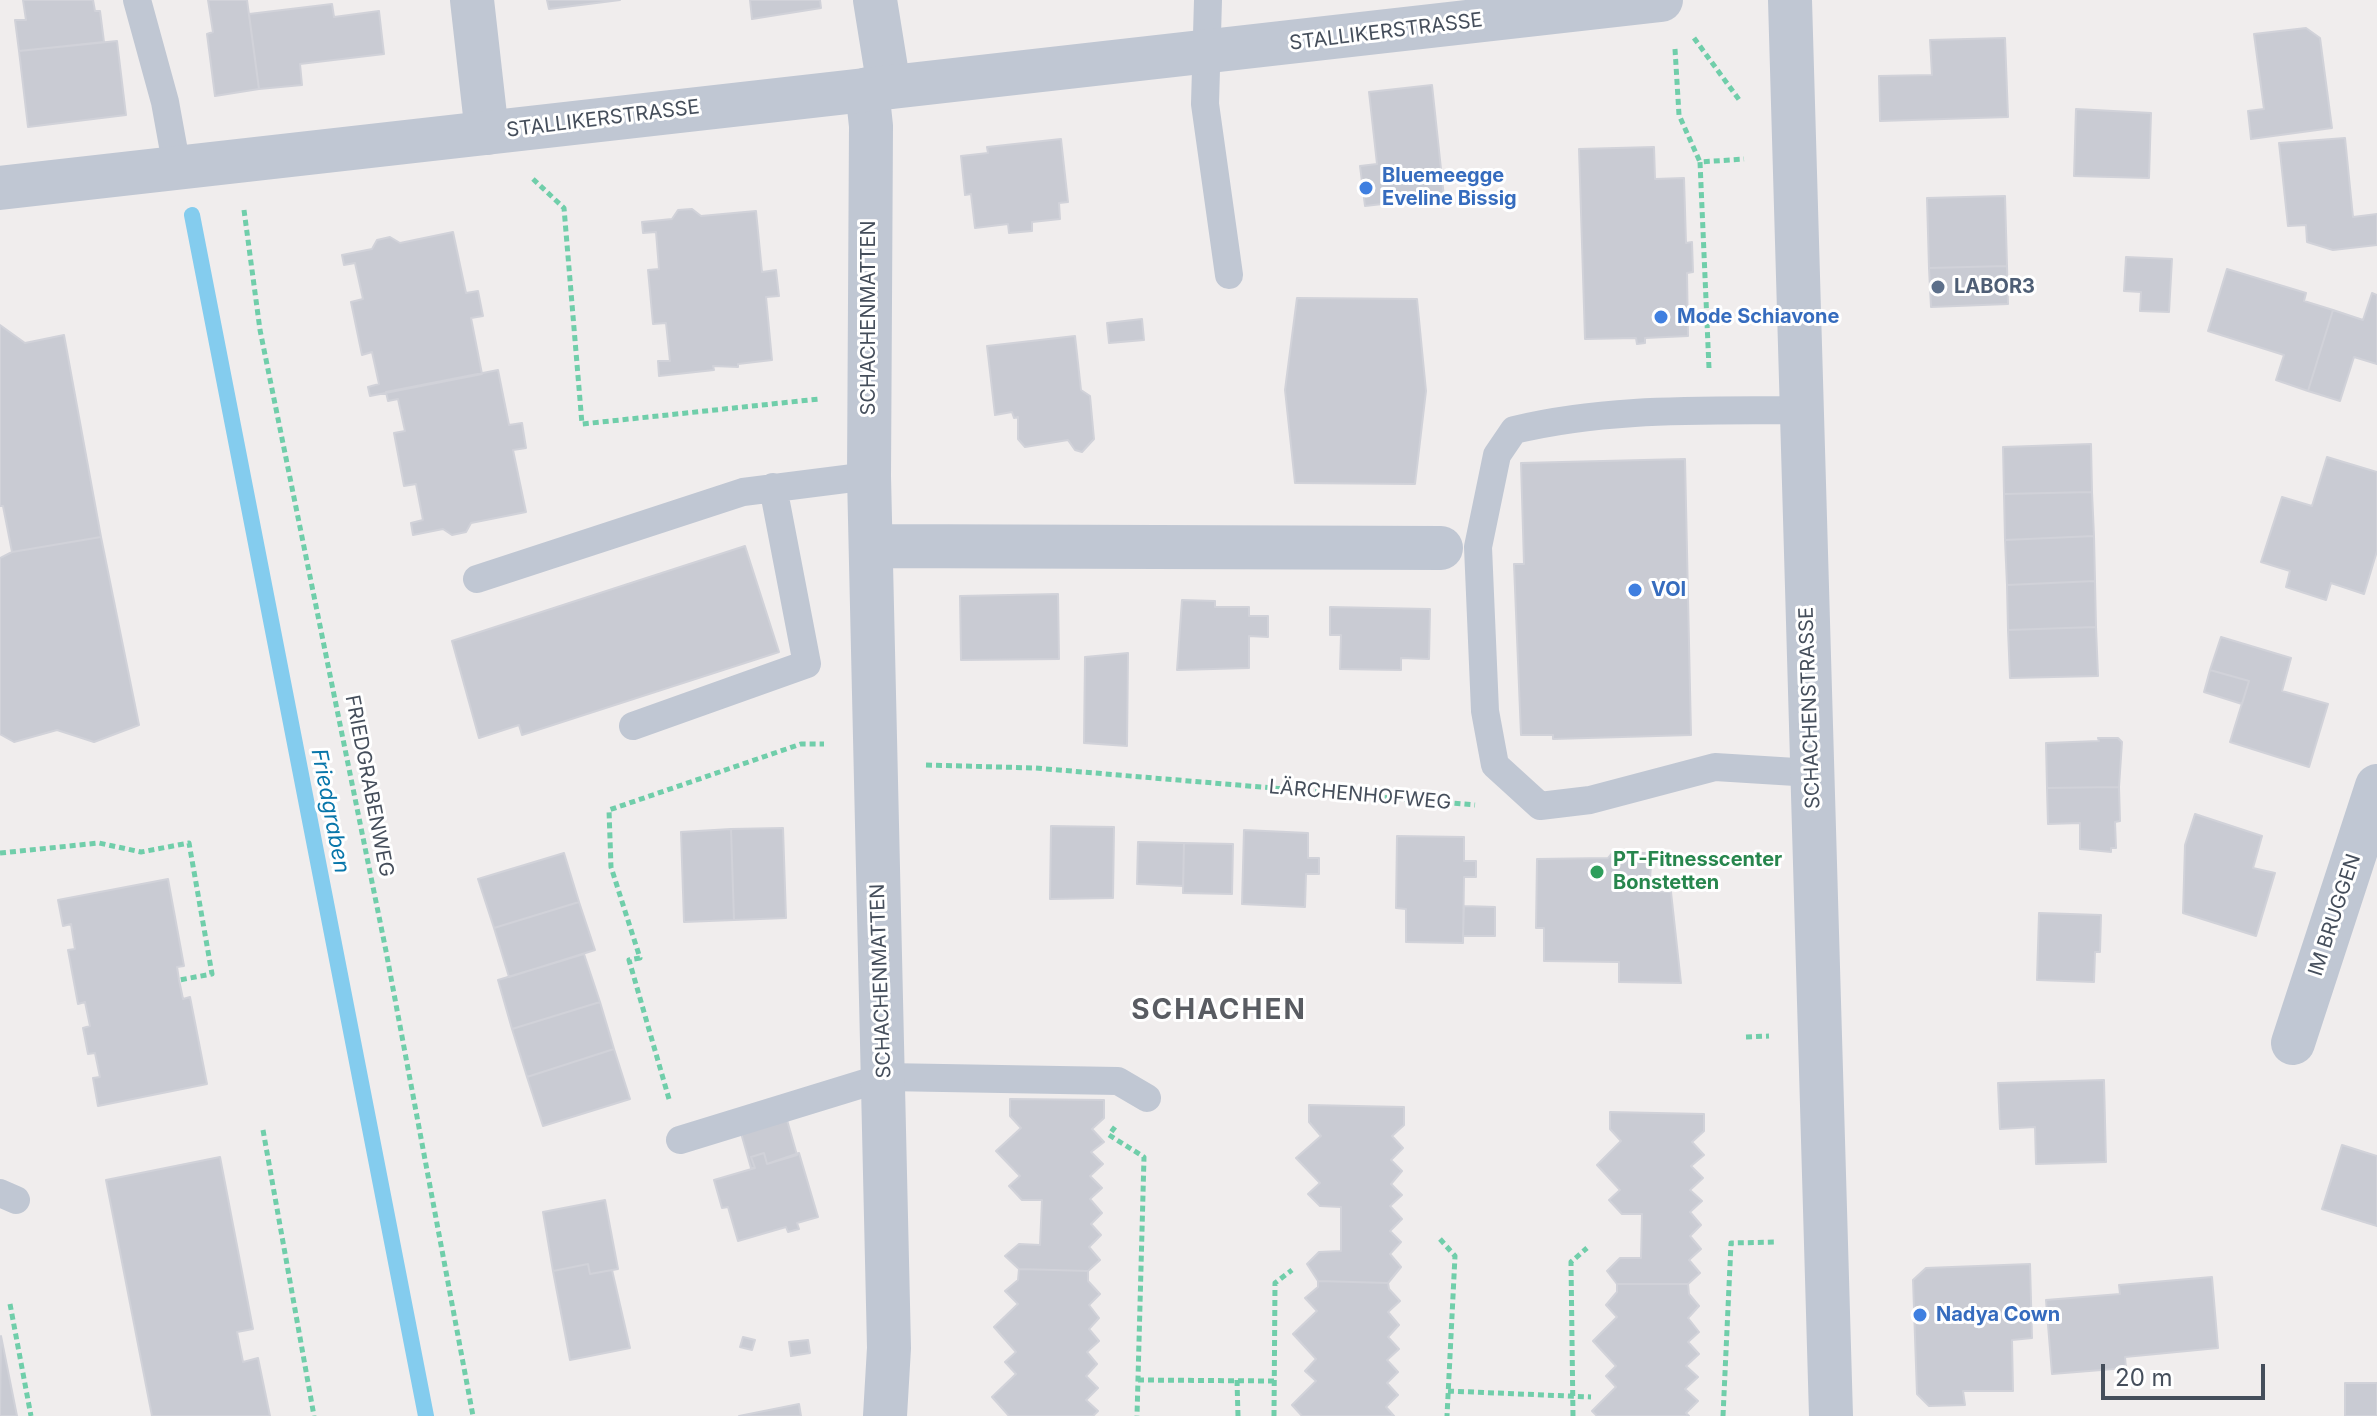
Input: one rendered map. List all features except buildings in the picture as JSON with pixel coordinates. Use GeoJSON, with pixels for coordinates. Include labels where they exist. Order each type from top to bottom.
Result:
{"type":"FeatureCollection","features":[{"type":"Feature","properties":{"kind":"street"},"geometry":{"type":"LineString","coordinates":[[472,0],[504,131]]}},
{"type":"Feature","properties":{"kind":"street","name":"SCHACHENMATTEN"},"geometry":{"type":"LineString","coordinates":[[875,0],[878,88],[871,126],[869,476],[874,755],[885,1077],[889,1348],[885,1416]]}},
{"type":"Feature","properties":{"kind":"street","name":"STALLIKERSTRASSE"},"geometry":{"type":"LineString","coordinates":[[0,188],[1661,0]]}},
{"type":"Feature","properties":{"kind":"street","name":"SCHACHENSTRASSE"},"geometry":{"type":"LineString","coordinates":[[1790,0],[1831,1416]]}},
{"type":"Feature","properties":{"kind":"street"},"geometry":{"type":"LineString","coordinates":[[872,546],[1441,548]]}},
{"type":"Feature","properties":{"kind":"street","name":"IM BRUGGEN"},"geometry":{"type":"LineString","coordinates":[[2293,1043],[2377,786]]}},
{"type":"Feature","properties":{"kind":"lane"},"geometry":{"type":"LineString","coordinates":[[137,0],[165,102],[177,168]]}},
{"type":"Feature","properties":{"kind":"lane"},"geometry":{"type":"LineString","coordinates":[[1208,0],[1205,104],[1229,275]]}},
{"type":"Feature","properties":{"kind":"lane"},"geometry":{"type":"LineString","coordinates":[[1801,410],[1708,409],[1567,417],[1514,430],[1497,455],[1478,547],[1485,711],[1495,765],[1540,806],[1590,800],[1715,767],[1812,773]]}},
{"type":"Feature","properties":{"kind":"lane"},"geometry":{"type":"LineString","coordinates":[[477,579],[743,492],[869,476]]}},
{"type":"Feature","properties":{"kind":"lane"},"geometry":{"type":"LineString","coordinates":[[633,726],[807,664],[773,487]]}},
{"type":"Feature","properties":{"kind":"lane"},"geometry":{"type":"LineString","coordinates":[[680,1140],[885,1077],[1118,1081],[1147,1098]]}},
{"type":"Feature","properties":{"kind":"path"},"geometry":{"type":"LineString","coordinates":[[1681,42],[1673,52],[1679,115],[1700,162],[1708,409]]}},
{"type":"Feature","properties":{"kind":"path"},"geometry":{"type":"LineString","coordinates":[[504,131],[528,173],[564,208],[582,424],[822,399]]}},
{"type":"Feature","properties":{"kind":"path"},"geometry":{"type":"LineString","coordinates":[[1700,162],[1752,159]]}},
{"type":"Feature","properties":{"kind":"path","name":"FRIEDGRABENWEG"},"geometry":{"type":"LineString","coordinates":[[238,161],[260,330],[386,951],[473,1416]]}},
{"type":"Feature","properties":{"kind":"path"},"geometry":{"type":"LineString","coordinates":[[680,1140],[629,960],[640,958],[611,867],[609,810],[801,744],[833,744]]}},
{"type":"Feature","properties":{"kind":"path","name":"LÄRCHENHOFWEG"},"geometry":{"type":"LineString","coordinates":[[918,764],[1035,768],[1498,807],[1540,806]]}},
{"type":"Feature","properties":{"kind":"path"},"geometry":{"type":"LineString","coordinates":[[0,853],[99,843],[141,852],[189,843],[212,974],[179,980]]}},
{"type":"Feature","properties":{"kind":"path"},"geometry":{"type":"LineString","coordinates":[[1746,1037],[1780,1036]]}},
{"type":"Feature","properties":{"kind":"path"},"geometry":{"type":"LineString","coordinates":[[263,1130],[314,1416]]}},
{"type":"Feature","properties":{"kind":"path"},"geometry":{"type":"LineString","coordinates":[[1122,1146],[1144,1157],[1137,1416]]}},
{"type":"Feature","properties":{"kind":"path"},"geometry":{"type":"LineString","coordinates":[[1440,1239],[1455,1256],[1447,1416]]}},
{"type":"Feature","properties":{"kind":"path"},"geometry":{"type":"LineString","coordinates":[[1723,1416],[1731,1243],[1785,1242]]}},
{"type":"Feature","properties":{"kind":"path"},"geometry":{"type":"LineString","coordinates":[[1573,1416],[1571,1262],[1587,1248]]}},
{"type":"Feature","properties":{"kind":"path"},"geometry":{"type":"LineString","coordinates":[[1274,1416],[1275,1283],[1292,1270]]}},
{"type":"Feature","properties":{"kind":"path"},"geometry":{"type":"LineString","coordinates":[[10,1304],[31,1416]]}},
{"type":"Feature","properties":{"kind":"path"},"geometry":{"type":"LineString","coordinates":[[1138,1380],[1274,1381]]}},
{"type":"Feature","properties":{"kind":"path"},"geometry":{"type":"LineString","coordinates":[[1237,1380],[1238,1416]]}},
{"type":"Feature","properties":{"kind":"path"},"geometry":{"type":"LineString","coordinates":[[1448,1391],[1591,1397]]}},
{"type":"Feature","properties":{"kind":"waterway","name":"Friedgraben"},"geometry":{"type":"LineString","coordinates":[[192,215],[426,1416]]}},
{"type":"Feature","properties":{"kind":"place","name":"Bluemeegge Eveline Bissig"},"geometry":{"type":"Point","coordinates":[1366,188]}},
{"type":"Feature","properties":{"kind":"place","name":"LABOR3"},"geometry":{"type":"Point","coordinates":[1938,287]}},
{"type":"Feature","properties":{"kind":"place","name":"Mode Schiavone"},"geometry":{"type":"Point","coordinates":[1661,317]}},
{"type":"Feature","properties":{"kind":"place","name":"VOI"},"geometry":{"type":"Point","coordinates":[1635,590]}},
{"type":"Feature","properties":{"kind":"place","name":"PT-Fitnesscenter Bonstetten"},"geometry":{"type":"Point","coordinates":[1597,872]}},
{"type":"Feature","properties":{"kind":"place","name":"Nadya Cown"},"geometry":{"type":"Point","coordinates":[1920,1315]}},
{"type":"Feature","properties":{"kind":"district","name":"SCHACHEN"},"geometry":{"type":"Point","coordinates":[1219,1011]}}]}
